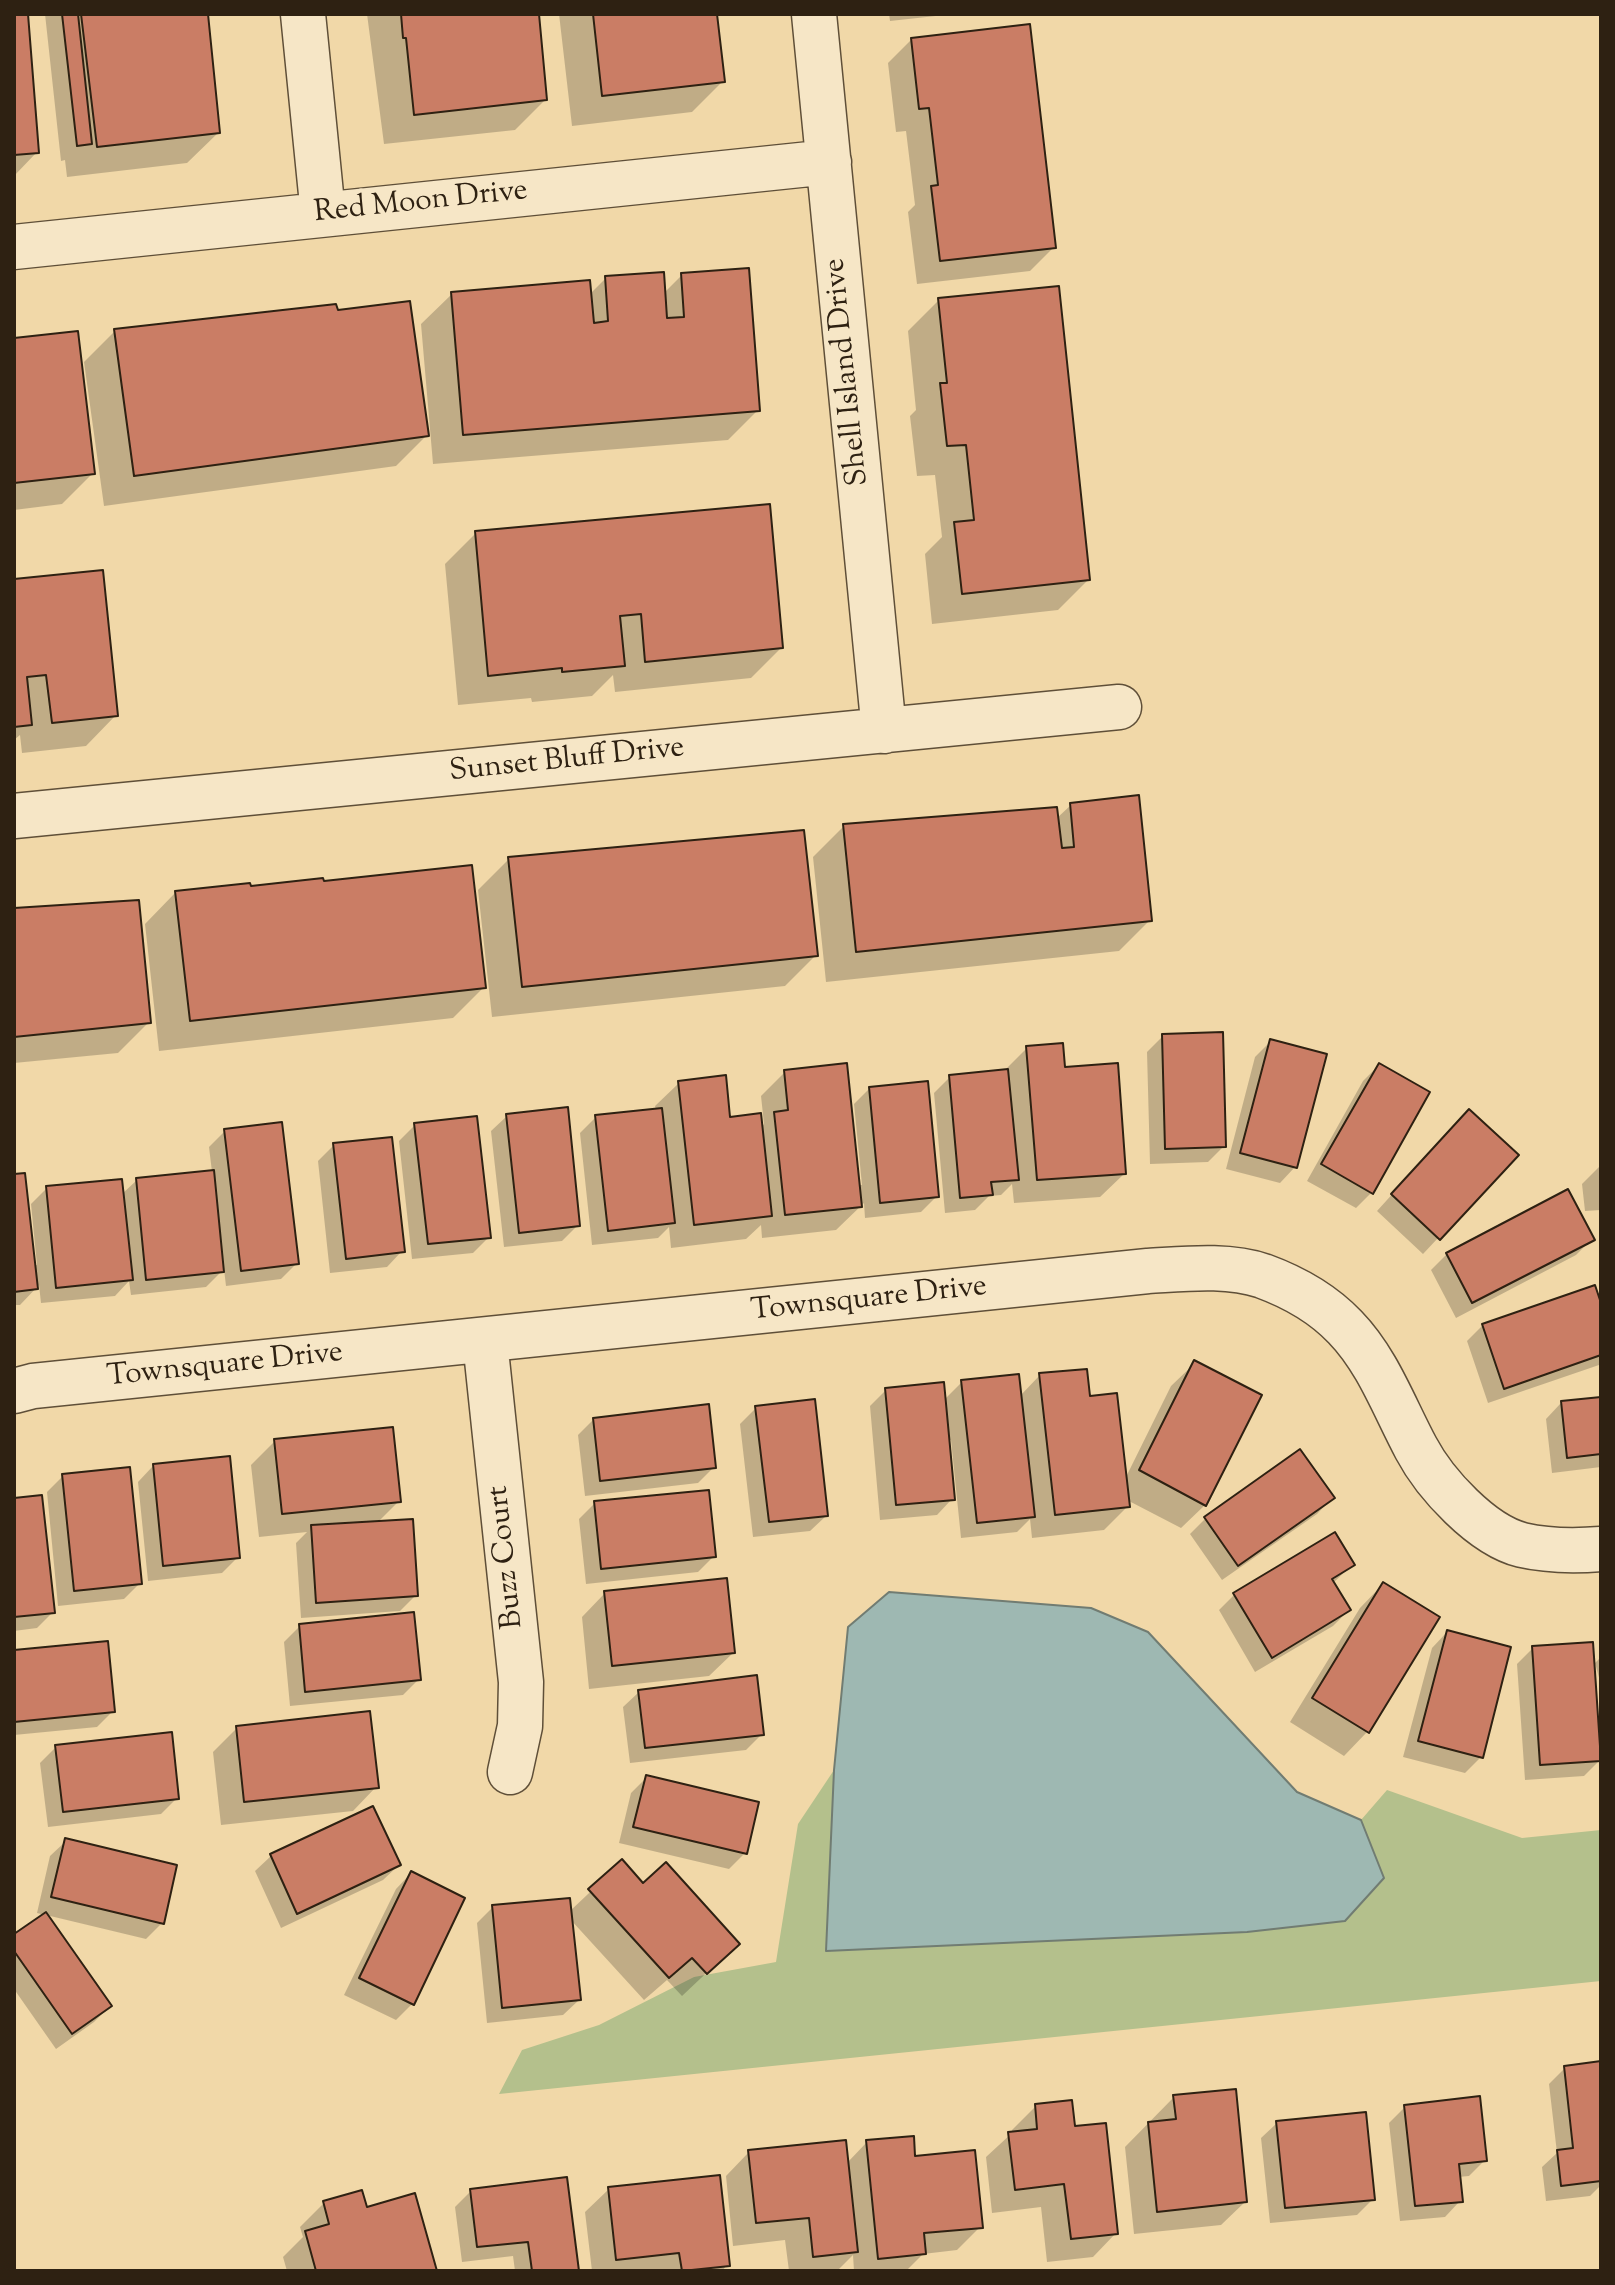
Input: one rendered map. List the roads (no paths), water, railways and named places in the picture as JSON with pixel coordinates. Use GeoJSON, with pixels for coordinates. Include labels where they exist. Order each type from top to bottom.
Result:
{"type":"FeatureCollection","features":[{"type":"Feature","properties":{"kind":"street"},"geometry":{"type":"LineString","coordinates":[[303,14],[323,214]]}},
{"type":"Feature","properties":{"kind":"street","name":"Shell Island Drive"},"geometry":{"type":"LineString","coordinates":[[814,14],[884,731]]}},
{"type":"Feature","properties":{"kind":"street","name":"Red Moon Drive"},"geometry":{"type":"LineString","coordinates":[[14,247],[829,162]]}},
{"type":"Feature","properties":{"kind":"street","name":"Sunset Bluff Drive"},"geometry":{"type":"LineString","coordinates":[[14,816],[1119,707]]}},
{"type":"Feature","properties":{"kind":"street","name":"Townsquare Drive"},"geometry":{"type":"LineString","coordinates":[[14,1391],[33,1386],[1205,1267],[1261,1275],[1308,1296],[1346,1328],[1378,1371],[1418,1452],[1446,1491],[1481,1524],[1520,1544],[1571,1551],[1601,1549]]}},
{"type":"Feature","properties":{"kind":"street","name":"Buzz Court"},"geometry":{"type":"LineString","coordinates":[[485,1341],[521,1682],[520,1726],[510,1772]]}},
{"type":"Feature","properties":{"kind":"water"},"geometry":{"type":"Polygon","coordinates":[[[889,1592],[1091,1608],[1148,1632],[1297,1792],[1361,1820],[1384,1878],[1345,1921],[1247,1932],[826,1951],[834,1770],[848,1627],[889,1592]]]}}]}
